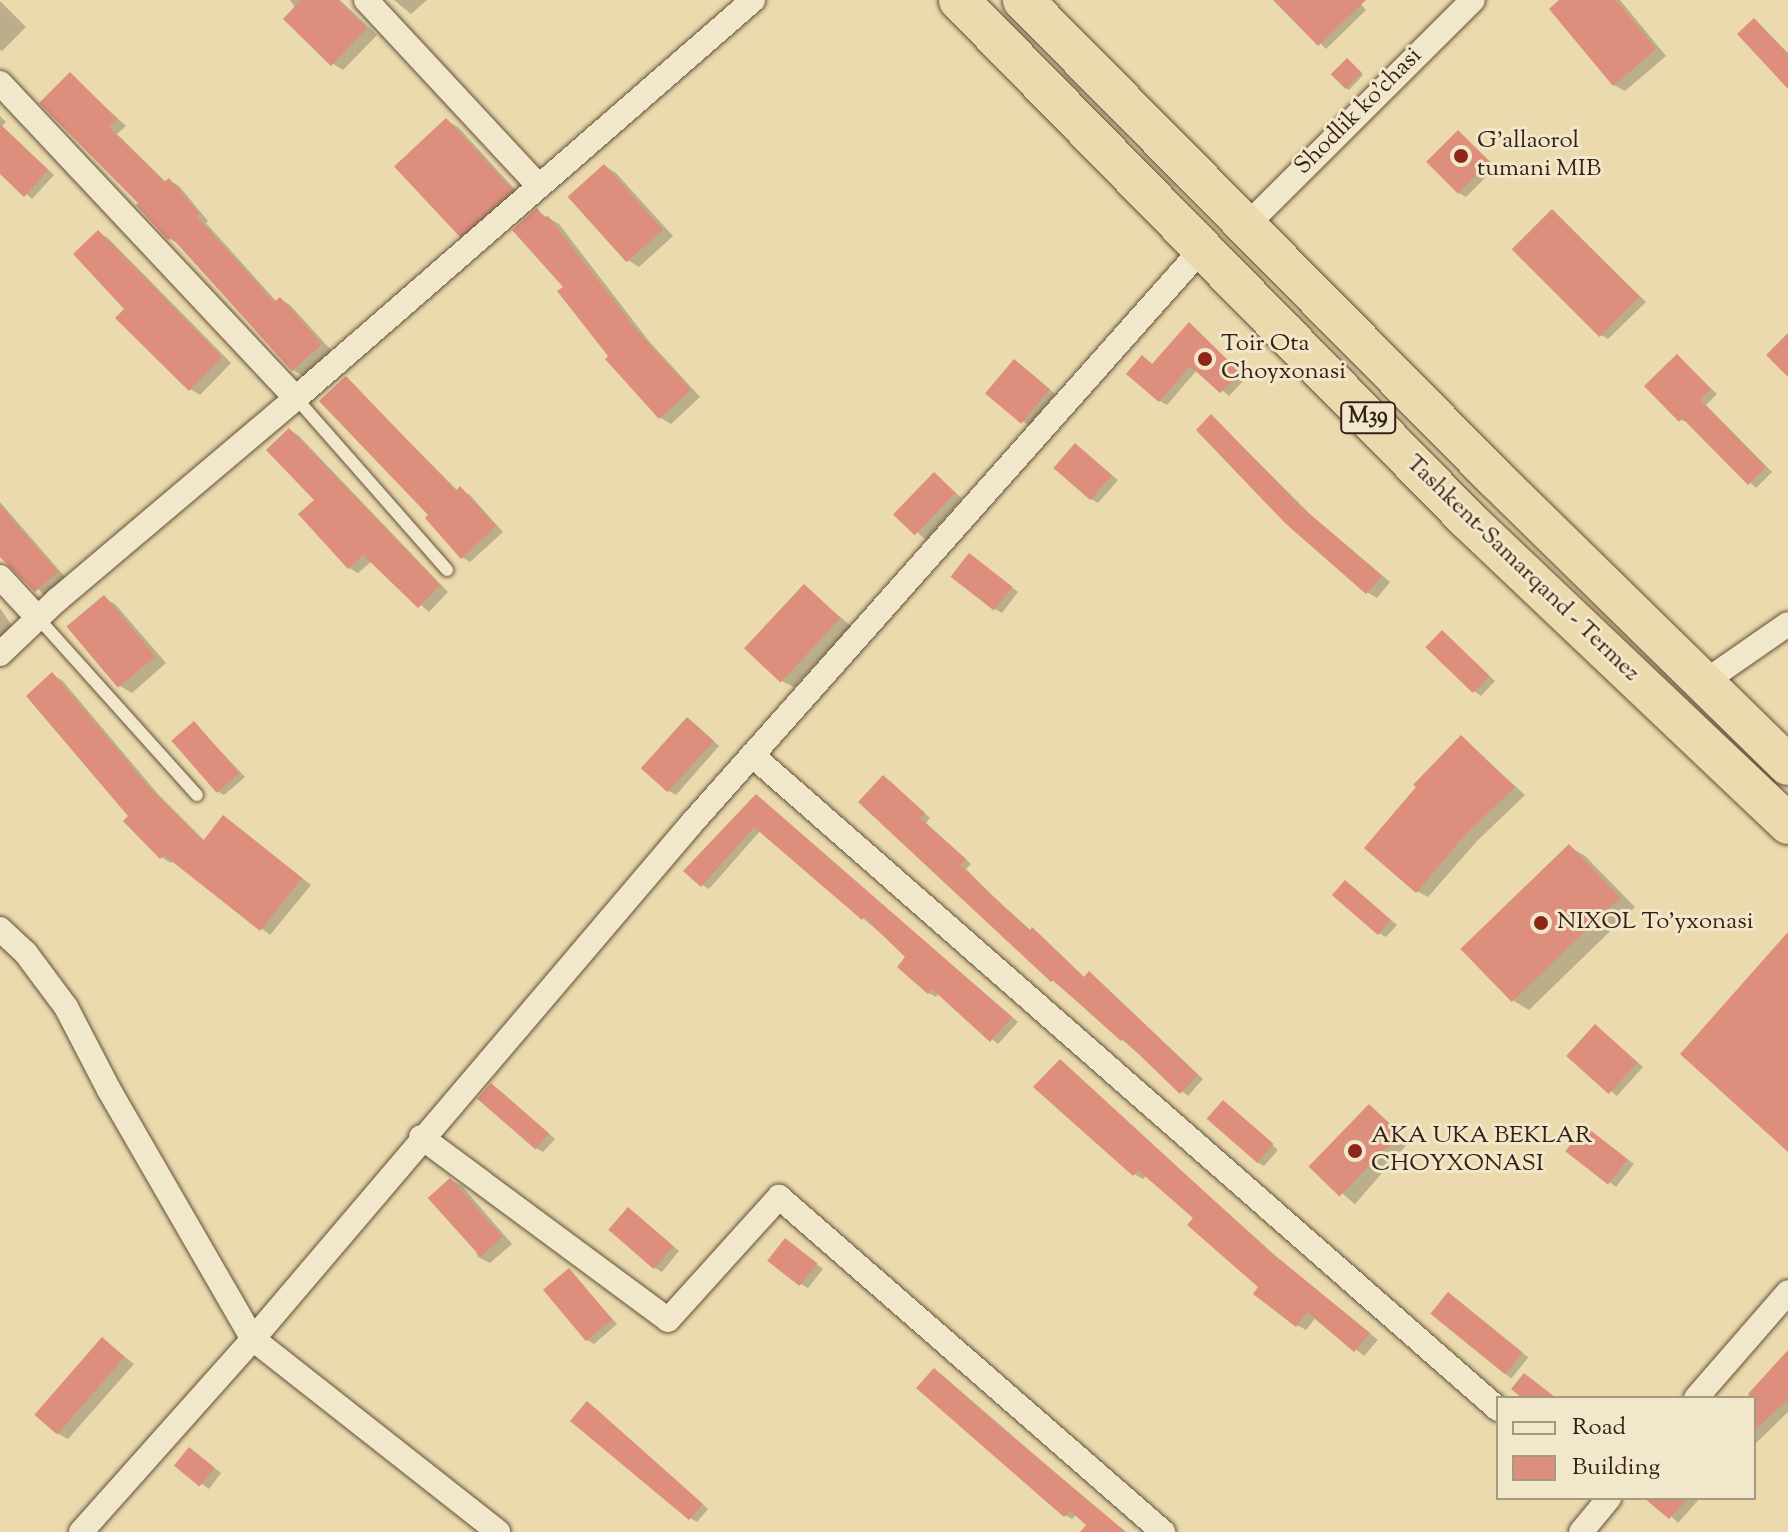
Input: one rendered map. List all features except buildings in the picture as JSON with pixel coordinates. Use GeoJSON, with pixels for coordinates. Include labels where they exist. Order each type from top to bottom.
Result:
{"type":"FeatureCollection","features":[{"type":"Feature","properties":{"kind":"highway","name":"Tashkent-Samarqand - Termez"},"geometry":{"type":"LineString","coordinates":[[1023,2],[1788,765]]}},
{"type":"Feature","properties":{"kind":"highway","name":"Tashkent-Samarqand - Termez"},"geometry":{"type":"LineString","coordinates":[[976,7],[1202,249],[1467,519],[1788,824]]}},
{"type":"Feature","properties":{"kind":"street"},"geometry":{"type":"LineString","coordinates":[[366,0],[538,185]]}},
{"type":"Feature","properties":{"kind":"street"},"geometry":{"type":"LineString","coordinates":[[0,654],[753,0]]}},
{"type":"Feature","properties":{"kind":"street","name":"Shodlik ko'chasi"},"geometry":{"type":"LineString","coordinates":[[1246,226],[1473,0]]}},
{"type":"Feature","properties":{"kind":"street"},"geometry":{"type":"LineString","coordinates":[[0,83],[296,398]]}},
{"type":"Feature","properties":{"kind":"street"},"geometry":{"type":"LineString","coordinates":[[81,1532],[253,1339],[421,1137],[752,755],[1202,249]]}},
{"type":"Feature","properties":{"kind":"street"},"geometry":{"type":"LineString","coordinates":[[0,577],[38,618]]}},
{"type":"Feature","properties":{"kind":"street"},"geometry":{"type":"LineString","coordinates":[[1703,683],[1788,624]]}},
{"type":"Feature","properties":{"kind":"street"},"geometry":{"type":"LineString","coordinates":[[752,755],[1496,1407]]}},
{"type":"Feature","properties":{"kind":"street"},"geometry":{"type":"LineString","coordinates":[[0,929],[25,952],[66,1007],[117,1103],[253,1339],[498,1532]]}},
{"type":"Feature","properties":{"kind":"street"},"geometry":{"type":"LineString","coordinates":[[421,1137],[668,1320],[779,1197],[1163,1532]]}},
{"type":"Feature","properties":{"kind":"street"},"geometry":{"type":"LineString","coordinates":[[1698,1396],[1788,1292]]}},
{"type":"Feature","properties":{"kind":"street"},"geometry":{"type":"LineString","coordinates":[[1581,1532],[1604,1500]]}},
{"type":"Feature","properties":{"kind":"lane"},"geometry":{"type":"LineString","coordinates":[[296,398],[447,570]]}},
{"type":"Feature","properties":{"kind":"lane"},"geometry":{"type":"LineString","coordinates":[[38,618],[197,795]]}},
{"type":"Feature","properties":{"kind":"place","name":"G'allaorol tumani MIB"},"geometry":{"type":"Point","coordinates":[1461,156]}},
{"type":"Feature","properties":{"kind":"place","name":"Toir Ota Choyxonasi"},"geometry":{"type":"Point","coordinates":[1205,359]}},
{"type":"Feature","properties":{"kind":"place","name":"NIXOL To'yxonasi"},"geometry":{"type":"Point","coordinates":[1541,923]}},
{"type":"Feature","properties":{"kind":"place","name":"AKA UKA BEKLAR CHOYXONASI"},"geometry":{"type":"Point","coordinates":[1355,1151]}}]}
